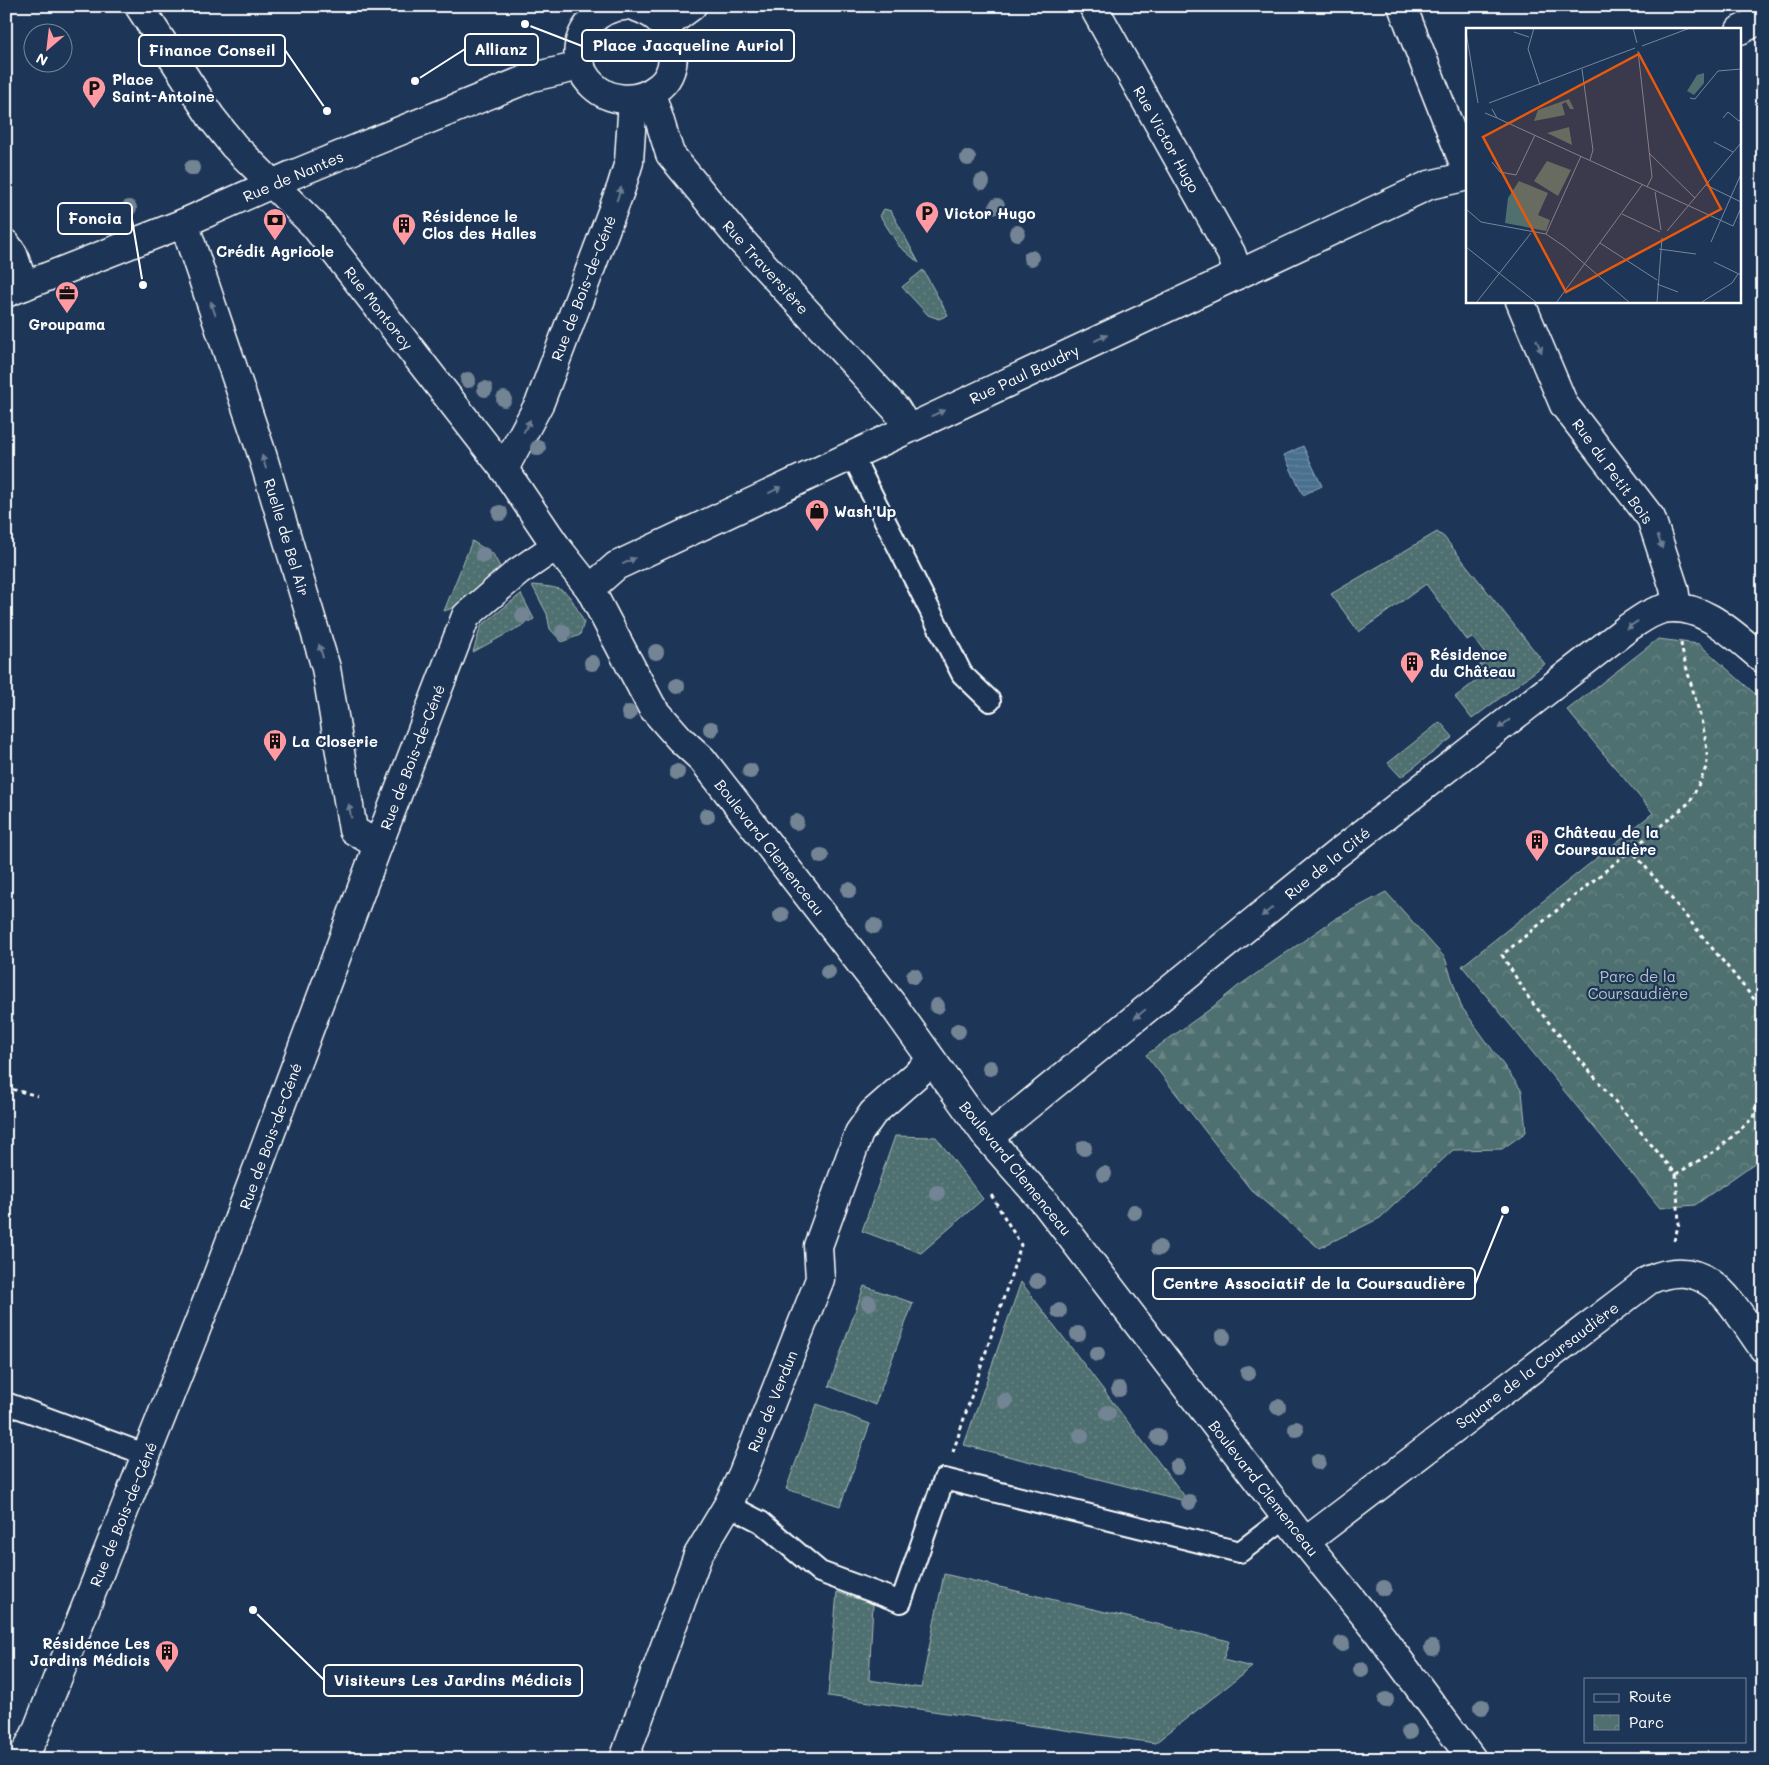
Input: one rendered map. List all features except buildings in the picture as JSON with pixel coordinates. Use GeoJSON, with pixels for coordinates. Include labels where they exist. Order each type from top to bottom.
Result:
{"type":"FeatureCollection","features":[{"type":"Feature","properties":{"kind":"street","name":"Rue Montorcy"},"geometry":{"type":"LineString","coordinates":[[139,6],[211,117],[234,146],[314,226],[504,469],[556,546]]}},
{"type":"Feature","properties":{"kind":"street"},"geometry":{"type":"LineString","coordinates":[[624,6],[606,10],[595,17],[586,28],[580,40],[581,66],[587,79],[596,89],[620,100],[642,96],[662,83],[670,70],[673,56],[672,41],[665,26],[656,17],[633,6]]}},
{"type":"Feature","properties":{"kind":"street"},"geometry":{"type":"LineString","coordinates":[[665,26],[692,6]]}},
{"type":"Feature","properties":{"kind":"street","name":"Rue Victor Hugo"},"geometry":{"type":"LineString","coordinates":[[1093,6],[1231,253],[1238,273]]}},
{"type":"Feature","properties":{"kind":"street"},"geometry":{"type":"LineString","coordinates":[[1402,6],[1466,170]]}},
{"type":"Feature","properties":{"kind":"street"},"geometry":{"type":"LineString","coordinates":[[1742,29],[1763,18]]}},
{"type":"Feature","properties":{"kind":"street","name":"Rue de Nantes"},"geometry":{"type":"LineString","coordinates":[[15,289],[184,223],[532,77],[581,66]]}},
{"type":"Feature","properties":{"kind":"street","name":"Rue Traversière"},"geometry":{"type":"LineString","coordinates":[[642,96],[670,154],[738,237],[896,409],[907,427]]}},
{"type":"Feature","properties":{"kind":"street","name":"Rue de Bois-de-Céné"},"geometry":{"type":"LineString","coordinates":[[504,469],[540,402],[621,188],[629,162],[642,96]]}},
{"type":"Feature","properties":{"kind":"street","name":"Rue Paul Baudry"},"geometry":{"type":"LineString","coordinates":[[590,589],[616,566],[851,453],[1429,185],[1466,176]]}},
{"type":"Feature","properties":{"kind":"street","name":"Ruelle de Bel Air"},"geometry":{"type":"LineString","coordinates":[[184,223],[261,451],[326,668],[353,830],[378,845]]}},
{"type":"Feature","properties":{"kind":"street"},"geometry":{"type":"LineString","coordinates":[[6,244],[13,254],[15,289]]}},
{"type":"Feature","properties":{"kind":"street","name":"Rue du Petit Bois"},"geometry":{"type":"LineString","coordinates":[[1520,302],[1564,405],[1651,518],[1674,588],[1677,608]]}},
{"type":"Feature","properties":{"kind":"street","name":"Rue de Bois-de-Céné"},"geometry":{"type":"LineString","coordinates":[[27,1755],[218,1274],[378,845],[466,616],[518,572],[556,546]]}},
{"type":"Feature","properties":{"kind":"street","name":"Boulevard Clemenceau"},"geometry":{"type":"LineString","coordinates":[[556,546],[590,589],[652,706],[680,739],[702,759],[892,1004],[988,1138],[1046,1204],[1305,1542],[1375,1628],[1472,1759]]}},
{"type":"Feature","properties":{"kind":"street"},"geometry":{"type":"LineString","coordinates":[[1677,608],[1695,612],[1713,620],[1763,660]]}},
{"type":"Feature","properties":{"kind":"street","name":"Rue de la Cité"},"geometry":{"type":"LineString","coordinates":[[988,1138],[1334,856],[1629,627],[1650,613],[1663,609],[1677,608]]}},
{"type":"Feature","properties":{"kind":"street","name":"Rue de Verdun"},"geometry":{"type":"LineString","coordinates":[[624,1759],[698,1555],[728,1505],[743,1473],[820,1278],[818,1246],[859,1133],[873,1113],[932,1060]]}},
{"type":"Feature","properties":{"kind":"street"},"geometry":{"type":"LineString","coordinates":[[1666,1272],[1684,1272],[1718,1286],[1763,1348]]}},
{"type":"Feature","properties":{"kind":"street","name":"Square de la Coursaudière"},"geometry":{"type":"LineString","coordinates":[[1305,1542],[1649,1280],[1666,1272]]}},
{"type":"Feature","properties":{"kind":"lane"},"geometry":{"type":"LineString","coordinates":[[851,453],[962,674],[990,701]]}},
{"type":"Feature","properties":{"kind":"lane"},"geometry":{"type":"LineString","coordinates":[[6,1403],[147,1455]]}},
{"type":"Feature","properties":{"kind":"lane"},"geometry":{"type":"LineString","coordinates":[[728,1505],[761,1522],[820,1572],[901,1602],[944,1479],[1240,1552],[1286,1517]]}},
{"type":"Feature","properties":{"kind":"path"},"geometry":{"type":"LineString","coordinates":[[1666,1272],[1680,1223],[1676,1174],[1530,1000],[1502,955],[1630,848],[1690,802],[1706,767],[1708,748],[1684,664],[1680,636]]}},
{"type":"Feature","properties":{"kind":"path"},"geometry":{"type":"LineString","coordinates":[[1630,848],[1763,1010]]}},
{"type":"Feature","properties":{"kind":"path"},"geometry":{"type":"LineString","coordinates":[[1676,1174],[1717,1150],[1752,1118],[1763,1079]]}},
{"type":"Feature","properties":{"kind":"path"},"geometry":{"type":"LineString","coordinates":[[6,1085],[11,1089],[38,1096]]}},
{"type":"Feature","properties":{"kind":"path"},"geometry":{"type":"LineString","coordinates":[[944,1479],[1022,1245],[986,1188],[1012,1166]]}},
{"type":"Feature","properties":{"kind":"green space"},"geometry":{"type":"Polygon","coordinates":[[[884,209],[891,211],[919,263],[899,246],[880,216],[884,209]]]}},
{"type":"Feature","properties":{"kind":"green space"},"geometry":{"type":"Polygon","coordinates":[[[923,270],[948,315],[939,319],[928,315],[902,287],[923,270]]]}},
{"type":"Feature","properties":{"kind":"green space"},"geometry":{"type":"Polygon","coordinates":[[[1437,532],[1444,537],[1545,664],[1472,719],[1455,697],[1485,674],[1479,666],[1489,659],[1472,637],[1467,640],[1426,584],[1359,632],[1331,594],[1437,532]]]}},
{"type":"Feature","properties":{"kind":"green space"},"geometry":{"type":"Polygon","coordinates":[[[472,541],[493,554],[500,567],[459,606],[444,611],[472,541]]]}},
{"type":"Feature","properties":{"kind":"green space"},"geometry":{"type":"Polygon","coordinates":[[[532,585],[560,590],[570,597],[584,622],[580,635],[562,642],[550,629],[547,614],[532,585]]]}},
{"type":"Feature","properties":{"kind":"green space"},"geometry":{"type":"Polygon","coordinates":[[[521,594],[534,619],[473,652],[481,626],[521,594]]]}},
{"type":"Feature","properties":{"kind":"green space","name":"Parc de la Coursaudière"},"geometry":{"type":"Polygon","coordinates":[[[1658,639],[1699,644],[1763,701],[1763,1157],[1695,1205],[1660,1208],[1462,966],[1653,813],[1567,710],[1658,639]]]}},
{"type":"Feature","properties":{"kind":"green space"},"geometry":{"type":"Polygon","coordinates":[[[1440,722],[1453,737],[1401,777],[1388,763],[1440,722]]]}},
{"type":"Feature","properties":{"kind":"green space"},"geometry":{"type":"Polygon","coordinates":[[[1386,892],[1445,958],[1461,1006],[1522,1091],[1526,1132],[1502,1149],[1453,1150],[1380,1218],[1319,1248],[1251,1190],[1146,1055],[1209,1010],[1237,987],[1335,919],[1386,892]]]}},
{"type":"Feature","properties":{"kind":"green space"},"geometry":{"type":"Polygon","coordinates":[[[895,1136],[936,1137],[983,1199],[921,1253],[862,1231],[895,1136]]]}},
{"type":"Feature","properties":{"kind":"green space"},"geometry":{"type":"Polygon","coordinates":[[[1021,1282],[1189,1502],[964,1445],[1021,1282]]]}},
{"type":"Feature","properties":{"kind":"green space"},"geometry":{"type":"Polygon","coordinates":[[[864,1286],[913,1303],[875,1405],[829,1386],[864,1286]]]}},
{"type":"Feature","properties":{"kind":"green space"},"geometry":{"type":"Polygon","coordinates":[[[817,1404],[870,1424],[840,1506],[786,1489],[817,1404]]]}},
{"type":"Feature","properties":{"kind":"green space"},"geometry":{"type":"Polygon","coordinates":[[[944,1574],[1229,1641],[1223,1660],[1252,1667],[1155,1743],[828,1696],[837,1592],[873,1604],[869,1680],[921,1688],[944,1574]]]}},
{"type":"Feature","properties":{"kind":"water"},"geometry":{"type":"Polygon","coordinates":[[[1303,446],[1322,486],[1303,495],[1284,455],[1303,446]]]}},
{"type":"Feature","properties":{"kind":"place","name":"Place Jacqueline Auriol"},"geometry":{"type":"Point","coordinates":[525,24]}},
{"type":"Feature","properties":{"kind":"place","name":"Allianz"},"geometry":{"type":"Point","coordinates":[415,81]}},
{"type":"Feature","properties":{"kind":"place","name":"Place Saint-Antoine"},"geometry":{"type":"Point","coordinates":[94,109]}},
{"type":"Feature","properties":{"kind":"place","name":"Finance Conseil"},"geometry":{"type":"Point","coordinates":[327,111]}},
{"type":"Feature","properties":{"kind":"place","name":"Victor Hugo"},"geometry":{"type":"Point","coordinates":[927,234]}},
{"type":"Feature","properties":{"kind":"place","name":"Crédit Agricole"},"geometry":{"type":"Point","coordinates":[275,241]}},
{"type":"Feature","properties":{"kind":"place","name":"Résidence le Clos des Halles"},"geometry":{"type":"Point","coordinates":[404,246]}},
{"type":"Feature","properties":{"kind":"place","name":"Foncia"},"geometry":{"type":"Point","coordinates":[143,285]}},
{"type":"Feature","properties":{"kind":"place","name":"Groupama"},"geometry":{"type":"Point","coordinates":[67,314]}},
{"type":"Feature","properties":{"kind":"place","name":"Wash'Up"},"geometry":{"type":"Point","coordinates":[817,532]}},
{"type":"Feature","properties":{"kind":"place","name":"Résidence du Château"},"geometry":{"type":"Point","coordinates":[1412,684]}},
{"type":"Feature","properties":{"kind":"place","name":"La Closerie"},"geometry":{"type":"Point","coordinates":[275,762]}},
{"type":"Feature","properties":{"kind":"place","name":"Château de la Coursaudière"},"geometry":{"type":"Point","coordinates":[1537,862]}},
{"type":"Feature","properties":{"kind":"place","name":"Centre Associatif de la Coursaudière"},"geometry":{"type":"Point","coordinates":[1505,1210]}},
{"type":"Feature","properties":{"kind":"place","name":"Visiteurs Les Jardins Médicis"},"geometry":{"type":"Point","coordinates":[253,1610]}},
{"type":"Feature","properties":{"kind":"place","name":"Résidence Les Jardins Médicis"},"geometry":{"type":"Point","coordinates":[167,1673]}}]}
